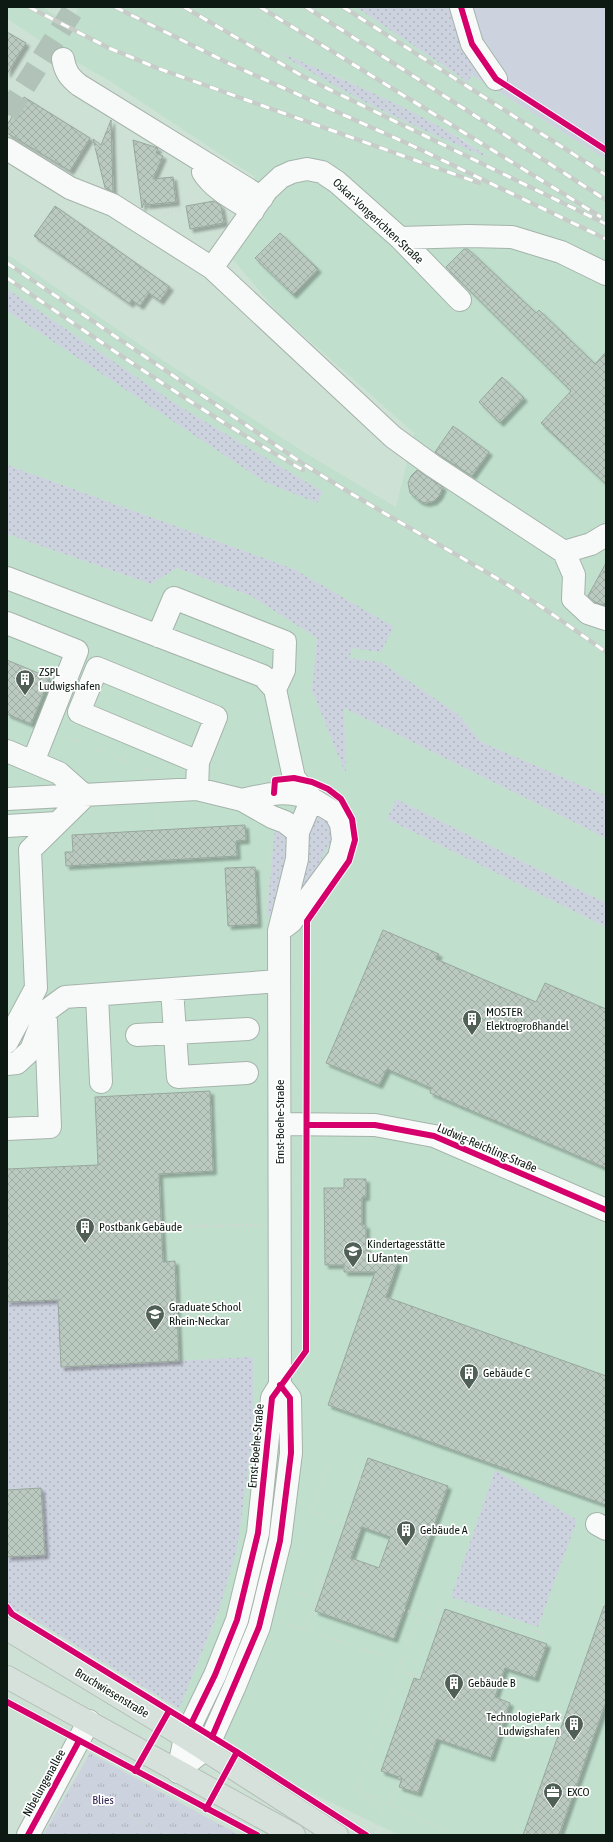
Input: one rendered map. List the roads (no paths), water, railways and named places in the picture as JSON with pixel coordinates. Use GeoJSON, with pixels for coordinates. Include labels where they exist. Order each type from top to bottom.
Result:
{"type":"FeatureCollection","features":[{"type":"Feature","properties":{"kind":"main road","name":"Bruchwiesenstraße"},"geometry":{"type":"LineString","coordinates":[[7,1629],[184,1737],[337,1835]]}},
{"type":"Feature","properties":{"kind":"main road"},"geometry":{"type":"LineString","coordinates":[[7,1677],[294,1835]]}},
{"type":"Feature","properties":{"kind":"street"},"geometry":{"type":"LineString","coordinates":[[461,7],[472,44],[496,79]]}},
{"type":"Feature","properties":{"kind":"street"},"geometry":{"type":"LineString","coordinates":[[63,59],[65,69],[70,77],[79,85],[197,158],[258,204]]}},
{"type":"Feature","properties":{"kind":"street"},"geometry":{"type":"LineString","coordinates":[[7,149],[70,188],[113,205],[212,268],[393,437],[433,466],[564,552],[574,575],[573,599],[588,613],[606,618]]}},
{"type":"Feature","properties":{"kind":"street","name":"Oskar-Vongerichten-Straße"},"geometry":{"type":"LineString","coordinates":[[212,268],[273,183],[292,172],[307,169],[322,172],[337,182],[400,238],[460,300]]}},
{"type":"Feature","properties":{"kind":"street"},"geometry":{"type":"LineString","coordinates":[[400,238],[469,236],[512,237],[561,252],[606,274]]}},
{"type":"Feature","properties":{"kind":"street"},"geometry":{"type":"LineString","coordinates":[[564,552],[591,544],[606,535]]}},
{"type":"Feature","properties":{"kind":"street"},"geometry":{"type":"LineString","coordinates":[[7,578],[264,676],[275,689],[294,778],[312,800]]}},
{"type":"Feature","properties":{"kind":"street"},"geometry":{"type":"LineString","coordinates":[[158,636],[174,598],[286,642],[284,670],[275,689]]}},
{"type":"Feature","properties":{"kind":"street"},"geometry":{"type":"LineString","coordinates":[[7,623],[77,651],[33,762]]}},
{"type":"Feature","properties":{"kind":"street"},"geometry":{"type":"LineString","coordinates":[[197,789],[198,762],[216,717],[97,668],[78,712],[198,762]]}},
{"type":"Feature","properties":{"kind":"street"},"geometry":{"type":"LineString","coordinates":[[7,751],[59,773],[85,796]]}},
{"type":"Feature","properties":{"kind":"street"},"geometry":{"type":"LineString","coordinates":[[7,799],[197,789],[242,800],[272,817],[285,822],[298,832]]}},
{"type":"Feature","properties":{"kind":"street"},"geometry":{"type":"LineString","coordinates":[[242,800],[274,793],[300,795],[312,800],[335,814],[349,840],[339,857],[291,922],[279,931]]}},
{"type":"Feature","properties":{"kind":"street"},"geometry":{"type":"LineString","coordinates":[[7,1042],[36,988],[30,850],[85,796]]}},
{"type":"Feature","properties":{"kind":"street","name":"Ernst-Boehe-Straße"},"geometry":{"type":"LineString","coordinates":[[178,1772],[184,1737],[215,1676],[237,1620],[258,1533],[268,1451],[272,1398],[280,1385],[279,931],[297,859],[298,832],[312,800]]}},
{"type":"Feature","properties":{"kind":"street"},"geometry":{"type":"LineString","coordinates":[[7,826],[58,823]]}},
{"type":"Feature","properties":{"kind":"street"},"geometry":{"type":"LineString","coordinates":[[7,1064],[17,1064],[31,1050],[46,1012],[65,997],[279,982]]}},
{"type":"Feature","properties":{"kind":"street"},"geometry":{"type":"LineString","coordinates":[[172,989],[178,1077],[247,1073]]}},
{"type":"Feature","properties":{"kind":"street"},"geometry":{"type":"LineString","coordinates":[[97,994],[101,1082]]}},
{"type":"Feature","properties":{"kind":"street"},"geometry":{"type":"LineString","coordinates":[[7,1128],[50,1127],[46,1012]]}},
{"type":"Feature","properties":{"kind":"street"},"geometry":{"type":"LineString","coordinates":[[137,1035],[248,1029]]}},
{"type":"Feature","properties":{"kind":"street","name":"Ludwig-Reichling-Straße"},"geometry":{"type":"LineString","coordinates":[[280,1124],[375,1125],[434,1136],[606,1210]]}},
{"type":"Feature","properties":{"kind":"street"},"geometry":{"type":"LineString","coordinates":[[178,1772],[204,1750],[212,1737],[231,1695],[260,1621],[280,1541],[291,1453],[290,1398],[280,1385]]}},
{"type":"Feature","properties":{"kind":"street"},"geometry":{"type":"LineString","coordinates":[[268,1451],[291,1453]]}},
{"type":"Feature","properties":{"kind":"street"},"geometry":{"type":"LineString","coordinates":[[237,1620],[260,1621]]}},
{"type":"Feature","properties":{"kind":"street","name":"Nibelungenallee"},"geometry":{"type":"LineString","coordinates":[[28,1835],[89,1721]]}},
{"type":"Feature","properties":{"kind":"tunnel"},"geometry":{"type":"LineString","coordinates":[[7,114],[75,7]]}},
{"type":"Feature","properties":{"kind":"railway"},"geometry":{"type":"LineString","coordinates":[[29,7],[109,48],[157,68],[479,183]]}},
{"type":"Feature","properties":{"kind":"railway"},"geometry":{"type":"LineString","coordinates":[[115,7],[230,64],[413,146],[606,239]]}},
{"type":"Feature","properties":{"kind":"railway"},"geometry":{"type":"LineString","coordinates":[[184,7],[304,77],[606,224]]}},
{"type":"Feature","properties":{"kind":"railway"},"geometry":{"type":"LineString","coordinates":[[260,7],[601,217]]}},
{"type":"Feature","properties":{"kind":"railway"},"geometry":{"type":"LineString","coordinates":[[306,7],[606,200]]}},
{"type":"Feature","properties":{"kind":"railway"},"geometry":{"type":"LineString","coordinates":[[343,7],[606,175]]}},
{"type":"Feature","properties":{"kind":"railway"},"geometry":{"type":"LineString","coordinates":[[7,263],[305,465],[375,508],[508,585],[606,652]]}},
{"type":"Feature","properties":{"kind":"railway"},"geometry":{"type":"LineString","coordinates":[[7,278],[190,401],[227,425],[303,470]]}},
{"type":"Feature","properties":{"kind":"place","name":"ZSPL Ludwigshafen"},"geometry":{"type":"Point","coordinates":[25,696]}},
{"type":"Feature","properties":{"kind":"place","name":"MOSTER Elektrogroßhandel"},"geometry":{"type":"Point","coordinates":[472,1036]}},
{"type":"Feature","properties":{"kind":"place","name":"Postbank Gebäude"},"geometry":{"type":"Point","coordinates":[85,1244]}},
{"type":"Feature","properties":{"kind":"place","name":"Kindertagesstätte LUfanten"},"geometry":{"type":"Point","coordinates":[353,1268]}},
{"type":"Feature","properties":{"kind":"place","name":"Graduate School Rhein-Neckar"},"geometry":{"type":"Point","coordinates":[155,1331]}},
{"type":"Feature","properties":{"kind":"place","name":"Gebäude C"},"geometry":{"type":"Point","coordinates":[469,1390]}},
{"type":"Feature","properties":{"kind":"place","name":"Gebäude A"},"geometry":{"type":"Point","coordinates":[406,1547]}},
{"type":"Feature","properties":{"kind":"place","name":"Gebäude B"},"geometry":{"type":"Point","coordinates":[454,1700]}},
{"type":"Feature","properties":{"kind":"place","name":"TechnologiePark Ludwigshafen"},"geometry":{"type":"Point","coordinates":[574,1741]}},
{"type":"Feature","properties":{"kind":"place","name":"EXCO"},"geometry":{"type":"Point","coordinates":[553,1809]}},
{"type":"Feature","properties":{"kind":"park label","name":"Blies"},"geometry":{"type":"Point","coordinates":[103,1800]}}]}
